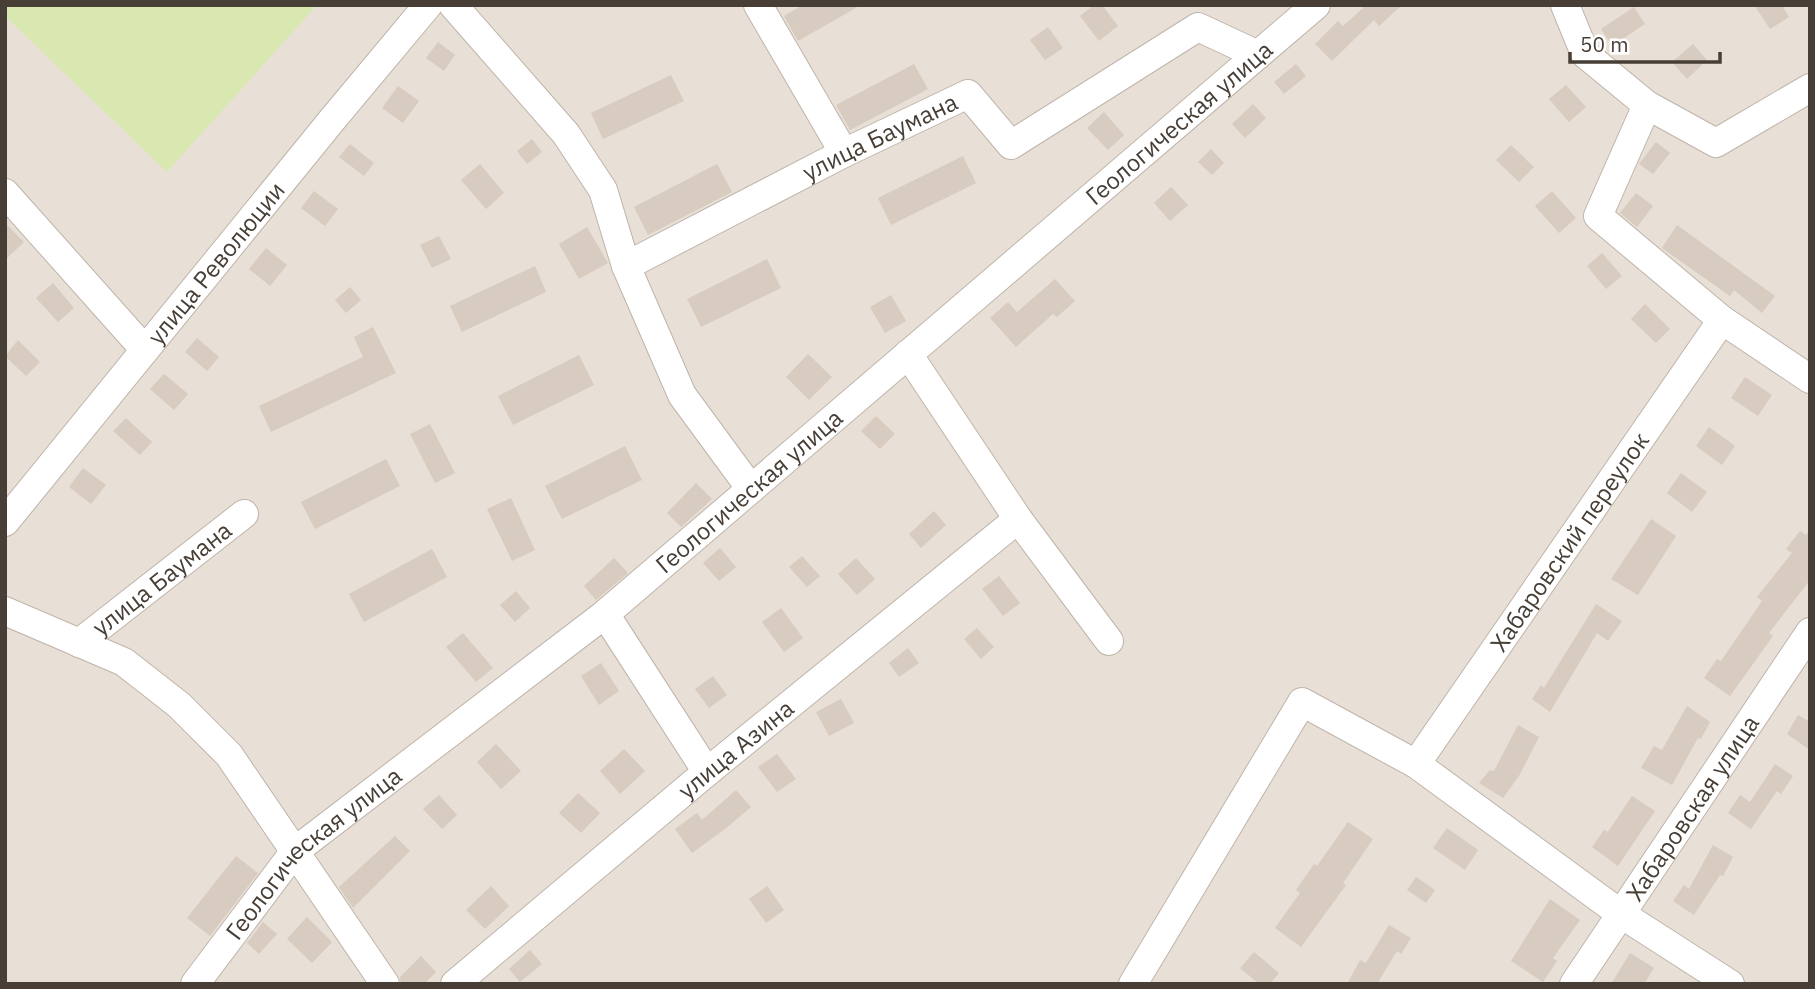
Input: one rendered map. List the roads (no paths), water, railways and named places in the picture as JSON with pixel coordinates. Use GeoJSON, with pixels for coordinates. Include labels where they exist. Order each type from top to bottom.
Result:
{"type":"FeatureCollection","features":[{"type":"Feature","properties":{"kind":"street","name":"улица Революции"},"geometry":{"type":"LineString","coordinates":[[5,522],[428,5]]}},
{"type":"Feature","properties":{"kind":"street"},"geometry":{"type":"LineString","coordinates":[[453,5],[566,134],[603,190],[626,265],[682,395],[751,489]]}},
{"type":"Feature","properties":{"kind":"street"},"geometry":{"type":"LineString","coordinates":[[758,5],[844,153]]}},
{"type":"Feature","properties":{"kind":"street","name":"Геологическая улица"},"geometry":{"type":"LineString","coordinates":[[195,984],[295,850],[605,614],[1316,5]]}},
{"type":"Feature","properties":{"kind":"street"},"geometry":{"type":"LineString","coordinates":[[1565,5],[1585,54],[1647,105],[1716,143],[1810,88]]}},
{"type":"Feature","properties":{"kind":"street","name":"улица Баумана"},"geometry":{"type":"LineString","coordinates":[[626,265],[844,153],[968,94],[1011,145],[1198,27],[1258,55]]}},
{"type":"Feature","properties":{"kind":"street"},"geometry":{"type":"LineString","coordinates":[[1647,105],[1598,216],[1723,320],[1810,379]]}},
{"type":"Feature","properties":{"kind":"street"},"geometry":{"type":"LineString","coordinates":[[5,193],[145,350]]}},
{"type":"Feature","properties":{"kind":"street","name":"Хабаровский переулок"},"geometry":{"type":"LineString","coordinates":[[1416,764],[1723,320]]}},
{"type":"Feature","properties":{"kind":"street"},"geometry":{"type":"LineString","coordinates":[[908,354],[1017,519],[1109,641]]}},
{"type":"Feature","properties":{"kind":"street","name":"улица Баумана"},"geometry":{"type":"LineString","coordinates":[[79,643],[244,514]]}},
{"type":"Feature","properties":{"kind":"street","name":"улица Азина"},"geometry":{"type":"LineString","coordinates":[[455,984],[707,772],[1017,519]]}},
{"type":"Feature","properties":{"kind":"street"},"geometry":{"type":"LineString","coordinates":[[5,611],[124,662],[179,705],[229,755],[385,984]]}},
{"type":"Feature","properties":{"kind":"street"},"geometry":{"type":"LineString","coordinates":[[605,614],[707,772]]}},
{"type":"Feature","properties":{"kind":"street","name":"Хабаровская улица"},"geometry":{"type":"LineString","coordinates":[[1574,984],[1810,632]]}},
{"type":"Feature","properties":{"kind":"street"},"geometry":{"type":"LineString","coordinates":[[1133,984],[1301,702],[1416,764],[1620,914],[1730,984]]}}]}
